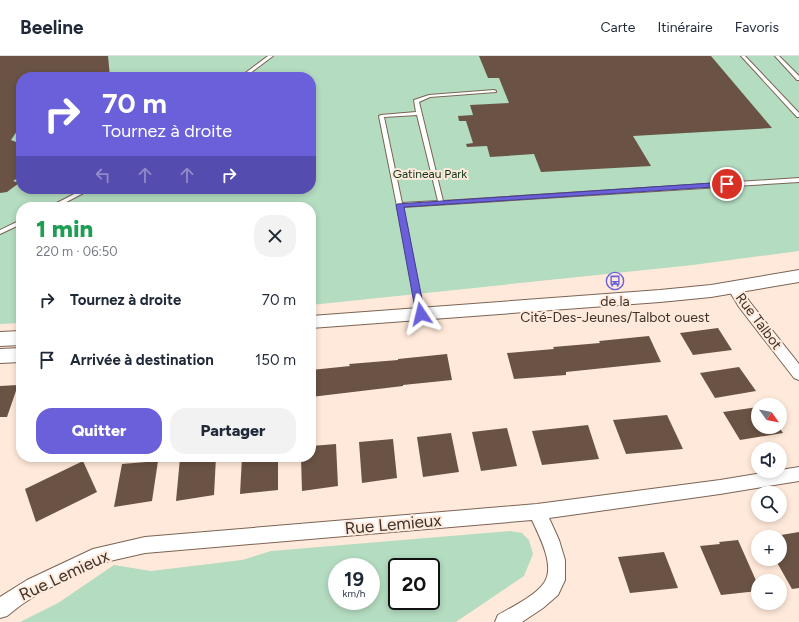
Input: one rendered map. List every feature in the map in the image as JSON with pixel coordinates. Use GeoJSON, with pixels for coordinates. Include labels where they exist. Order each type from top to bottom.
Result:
{"type":"FeatureCollection","features":[{"type":"Feature","properties":{"kind":"street"},"geometry":{"type":"LineString","coordinates":[[316,322],[660,296],[734,287],[799,276]]}},
{"type":"Feature","properties":{"kind":"street","name":"Rue Talbot"},"geometry":{"type":"LineString","coordinates":[[734,287],[744,304],[799,374]]}},
{"type":"Feature","properties":{"kind":"street"},"geometry":{"type":"LineString","coordinates":[[0,339],[16,338]]}},
{"type":"Feature","properties":{"kind":"street"},"geometry":{"type":"LineString","coordinates":[[0,356],[16,355]]}},
{"type":"Feature","properties":{"kind":"street","name":"Rue Lemieux"},"geometry":{"type":"LineString","coordinates":[[0,609],[14,598],[34,586],[98,555],[145,545],[537,512],[720,487],[799,474]]}},
{"type":"Feature","properties":{"kind":"street"},"geometry":{"type":"LineString","coordinates":[[505,622],[535,602],[551,589],[556,574],[556,554],[537,512]]}},
{"type":"Feature","properties":{"kind":"lane"},"geometry":{"type":"LineString","coordinates":[[249,72],[271,56]]}},
{"type":"Feature","properties":{"kind":"lane"},"geometry":{"type":"LineString","coordinates":[[743,56],[799,116]]}},
{"type":"Feature","properties":{"kind":"lane"},"geometry":{"type":"LineString","coordinates":[[777,56],[799,79]]}},
{"type":"Feature","properties":{"kind":"lane"},"geometry":{"type":"LineString","coordinates":[[441,203],[416,101],[429,96],[494,91]]}},
{"type":"Feature","properties":{"kind":"lane"},"geometry":{"type":"LineString","coordinates":[[419,113],[381,116],[421,314]]}},
{"type":"Feature","properties":{"kind":"lane"},"geometry":{"type":"LineString","coordinates":[[400,205],[799,180]]}},
{"type":"Feature","properties":{"kind":"lane"},"geometry":{"type":"LineString","coordinates":[[62,202],[78,194]]}},
{"type":"Feature","properties":{"kind":"lane"},"geometry":{"type":"LineString","coordinates":[[0,232],[16,224]]}},
{"type":"Feature","properties":{"kind":"green space","name":"Gatineau Park"},"geometry":{"type":"Polygon","coordinates":[[[0,56],[799,56],[799,251],[693,265],[316,304],[316,202],[16,202],[16,323],[0,324],[0,56]]]}},
{"type":"Feature","properties":{"kind":"green space"},"geometry":{"type":"Polygon","coordinates":[[[510,531],[522,533],[529,540],[533,554],[524,576],[456,622],[20,622],[58,603],[114,565],[151,571],[242,560],[271,551],[510,531]]]}},
{"type":"Feature","properties":{"kind":"building"},"geometry":{"type":"Polygon","coordinates":[[[0,56],[108,56],[110,72],[16,72],[16,132],[11,140],[16,142],[16,179],[13,181],[16,182],[16,185],[7,192],[0,193],[0,56]]]}},
{"type":"Feature","properties":{"kind":"building"},"geometry":{"type":"Polygon","coordinates":[[[479,56],[711,56],[772,128],[633,136],[651,166],[541,172],[534,154],[490,157],[487,146],[467,147],[466,144],[473,143],[466,121],[459,121],[458,116],[473,115],[470,105],[509,103],[499,78],[488,78],[479,56]]]}},
{"type":"Feature","properties":{"kind":"building"},"geometry":{"type":"Polygon","coordinates":[[[718,328],[732,350],[693,355],[680,333],[718,328]]]}},
{"type":"Feature","properties":{"kind":"building"},"geometry":{"type":"Polygon","coordinates":[[[649,336],[661,362],[566,372],[566,375],[514,379],[507,353],[554,349],[553,347],[600,343],[599,341],[649,336]]]}},
{"type":"Feature","properties":{"kind":"building"},"geometry":{"type":"Polygon","coordinates":[[[447,354],[452,380],[316,396],[316,369],[350,366],[349,364],[447,354]]]}},
{"type":"Feature","properties":{"kind":"building"},"geometry":{"type":"Polygon","coordinates":[[[739,367],[756,391],[715,398],[700,373],[739,367]]]}},
{"type":"Feature","properties":{"kind":"building"},"geometry":{"type":"Polygon","coordinates":[[[16,385],[16,391],[7,417],[0,417],[0,386],[16,385]]]}},
{"type":"Feature","properties":{"kind":"building"},"geometry":{"type":"Polygon","coordinates":[[[751,408],[751,434],[777,434],[740,440],[723,412],[751,408]]]}},
{"type":"Feature","properties":{"kind":"building"},"geometry":{"type":"Polygon","coordinates":[[[667,415],[683,449],[626,454],[613,420],[667,415]]]}},
{"type":"Feature","properties":{"kind":"building"},"geometry":{"type":"Polygon","coordinates":[[[588,425],[599,459],[542,465],[532,431],[588,425]]]}},
{"type":"Feature","properties":{"kind":"building"},"geometry":{"type":"Polygon","coordinates":[[[507,428],[517,466],[481,471],[472,432],[507,428]]]}},
{"type":"Feature","properties":{"kind":"building"},"geometry":{"type":"Polygon","coordinates":[[[451,433],[459,472],[423,477],[417,437],[451,433]]]}},
{"type":"Feature","properties":{"kind":"building"},"geometry":{"type":"Polygon","coordinates":[[[393,439],[397,478],[362,483],[359,442],[393,439]]]}},
{"type":"Feature","properties":{"kind":"building"},"geometry":{"type":"Polygon","coordinates":[[[336,444],[338,486],[302,491],[301,462],[316,462],[316,446],[336,444]]]}},
{"type":"Feature","properties":{"kind":"building"},"geometry":{"type":"Polygon","coordinates":[[[83,462],[97,492],[36,522],[25,489],[83,462]]]}},
{"type":"Feature","properties":{"kind":"building"},"geometry":{"type":"Polygon","coordinates":[[[158,462],[152,501],[114,507],[122,464],[158,462]]]}},
{"type":"Feature","properties":{"kind":"building"},"geometry":{"type":"Polygon","coordinates":[[[180,462],[216,462],[214,495],[176,501],[180,462]]]}},
{"type":"Feature","properties":{"kind":"building"},"geometry":{"type":"Polygon","coordinates":[[[242,462],[278,462],[278,490],[240,494],[242,462]]]}},
{"type":"Feature","properties":{"kind":"building"},"geometry":{"type":"Polygon","coordinates":[[[799,532],[799,588],[792,589],[787,580],[787,574],[784,574],[779,566],[787,566],[787,534],[799,532]]]}},
{"type":"Feature","properties":{"kind":"building"},"geometry":{"type":"Polygon","coordinates":[[[738,540],[753,574],[751,574],[751,592],[721,595],[700,546],[720,544],[719,542],[738,540]]]}},
{"type":"Feature","properties":{"kind":"building"},"geometry":{"type":"Polygon","coordinates":[[[664,552],[678,588],[630,593],[618,557],[664,552]]]}},
{"type":"Feature","properties":{"kind":"place","name":"de la Cité-Des-Jeunes/Talbot ouest"},"geometry":{"type":"Point","coordinates":[615,281]}},
{"type":"Feature","properties":{"kind":"route"},"geometry":{"type":"LineString","coordinates":[[421,314],[400,205],[727,184]]}}]}
